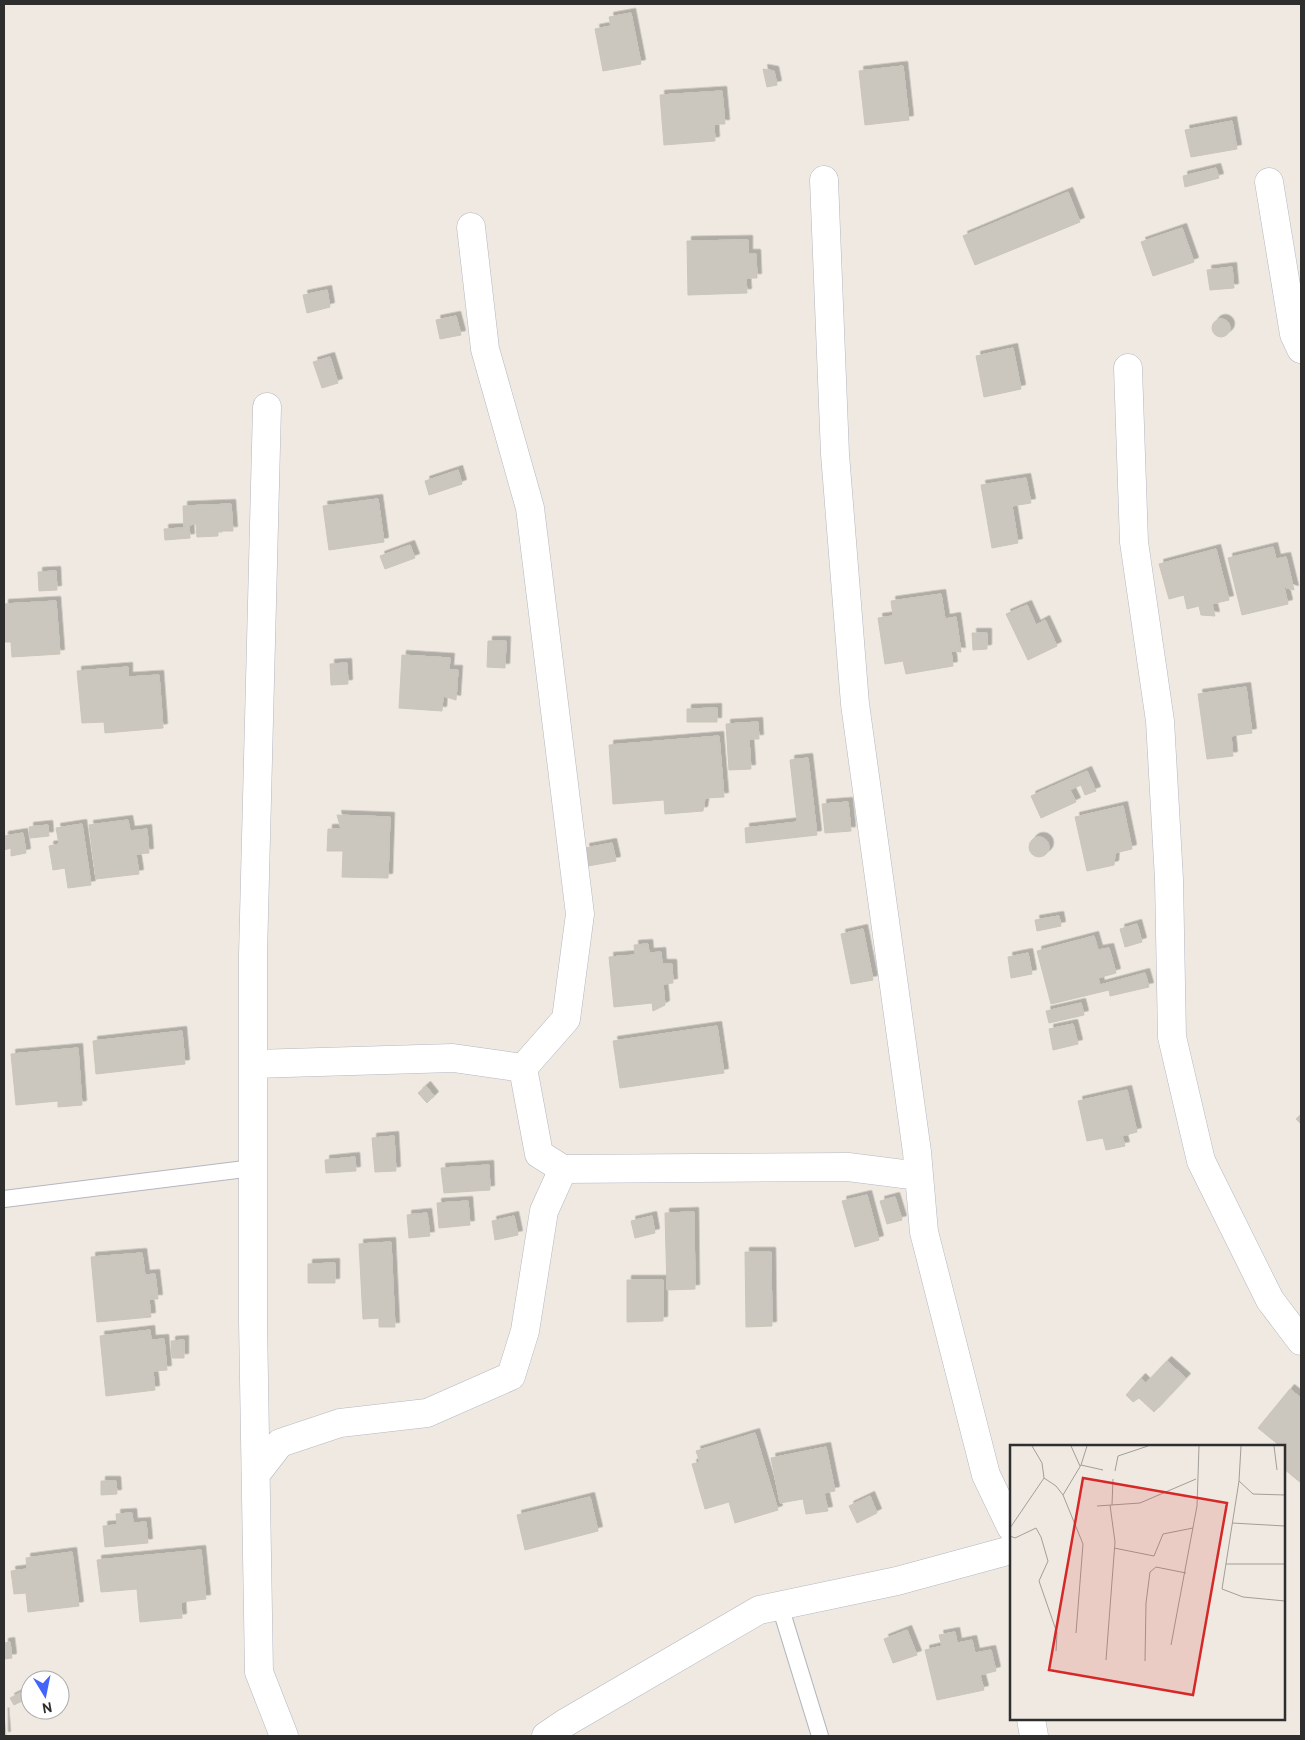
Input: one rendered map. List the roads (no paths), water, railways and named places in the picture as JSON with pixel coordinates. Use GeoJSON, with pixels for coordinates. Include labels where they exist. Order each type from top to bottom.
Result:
{"type":"FeatureCollection","features":[{"type":"Feature","properties":{"kind":"street"},"geometry":{"type":"LineString","coordinates":[[824,180],[835,454],[855,704],[919,1176],[924,1232],[986,1475],[1010,1545]]}},
{"type":"Feature","properties":{"kind":"street"},"geometry":{"type":"LineString","coordinates":[[1269,182],[1294,334],[1301,349]]}},
{"type":"Feature","properties":{"kind":"street"},"geometry":{"type":"LineString","coordinates":[[471,227],[485,349],[530,508],[580,914],[566,1019],[523,1068]]}},
{"type":"Feature","properties":{"kind":"street"},"geometry":{"type":"LineString","coordinates":[[1128,368],[1134,542],[1160,721],[1169,879],[1172,1037],[1201,1161],[1270,1300],[1301,1341]]}},
{"type":"Feature","properties":{"kind":"street"},"geometry":{"type":"LineString","coordinates":[[267,407],[253,955],[258,1672],[284,1736]]}},
{"type":"Feature","properties":{"kind":"street"},"geometry":{"type":"LineString","coordinates":[[253,1064],[453,1058],[523,1068]]}},
{"type":"Feature","properties":{"kind":"street"},"geometry":{"type":"LineString","coordinates":[[523,1068],[538,1154],[563,1168],[848,1167],[919,1176]]}},
{"type":"Feature","properties":{"kind":"street"},"geometry":{"type":"LineString","coordinates":[[256,1474],[280,1443],[340,1423],[427,1413],[511,1376],[525,1331],[544,1211],[563,1168]]}},
{"type":"Feature","properties":{"kind":"street"},"geometry":{"type":"LineString","coordinates":[[546,1736],[565,1723],[759,1610],[897,1581],[1010,1548]]}},
{"type":"Feature","properties":{"kind":"street"},"geometry":{"type":"LineString","coordinates":[[1032,1720],[1034,1736]]}},
{"type":"Feature","properties":{"kind":"lane"},"geometry":{"type":"LineString","coordinates":[[4,1199],[253,1168]]}},
{"type":"Feature","properties":{"kind":"lane"},"geometry":{"type":"LineString","coordinates":[[780,1606],[820,1736]]}}]}
